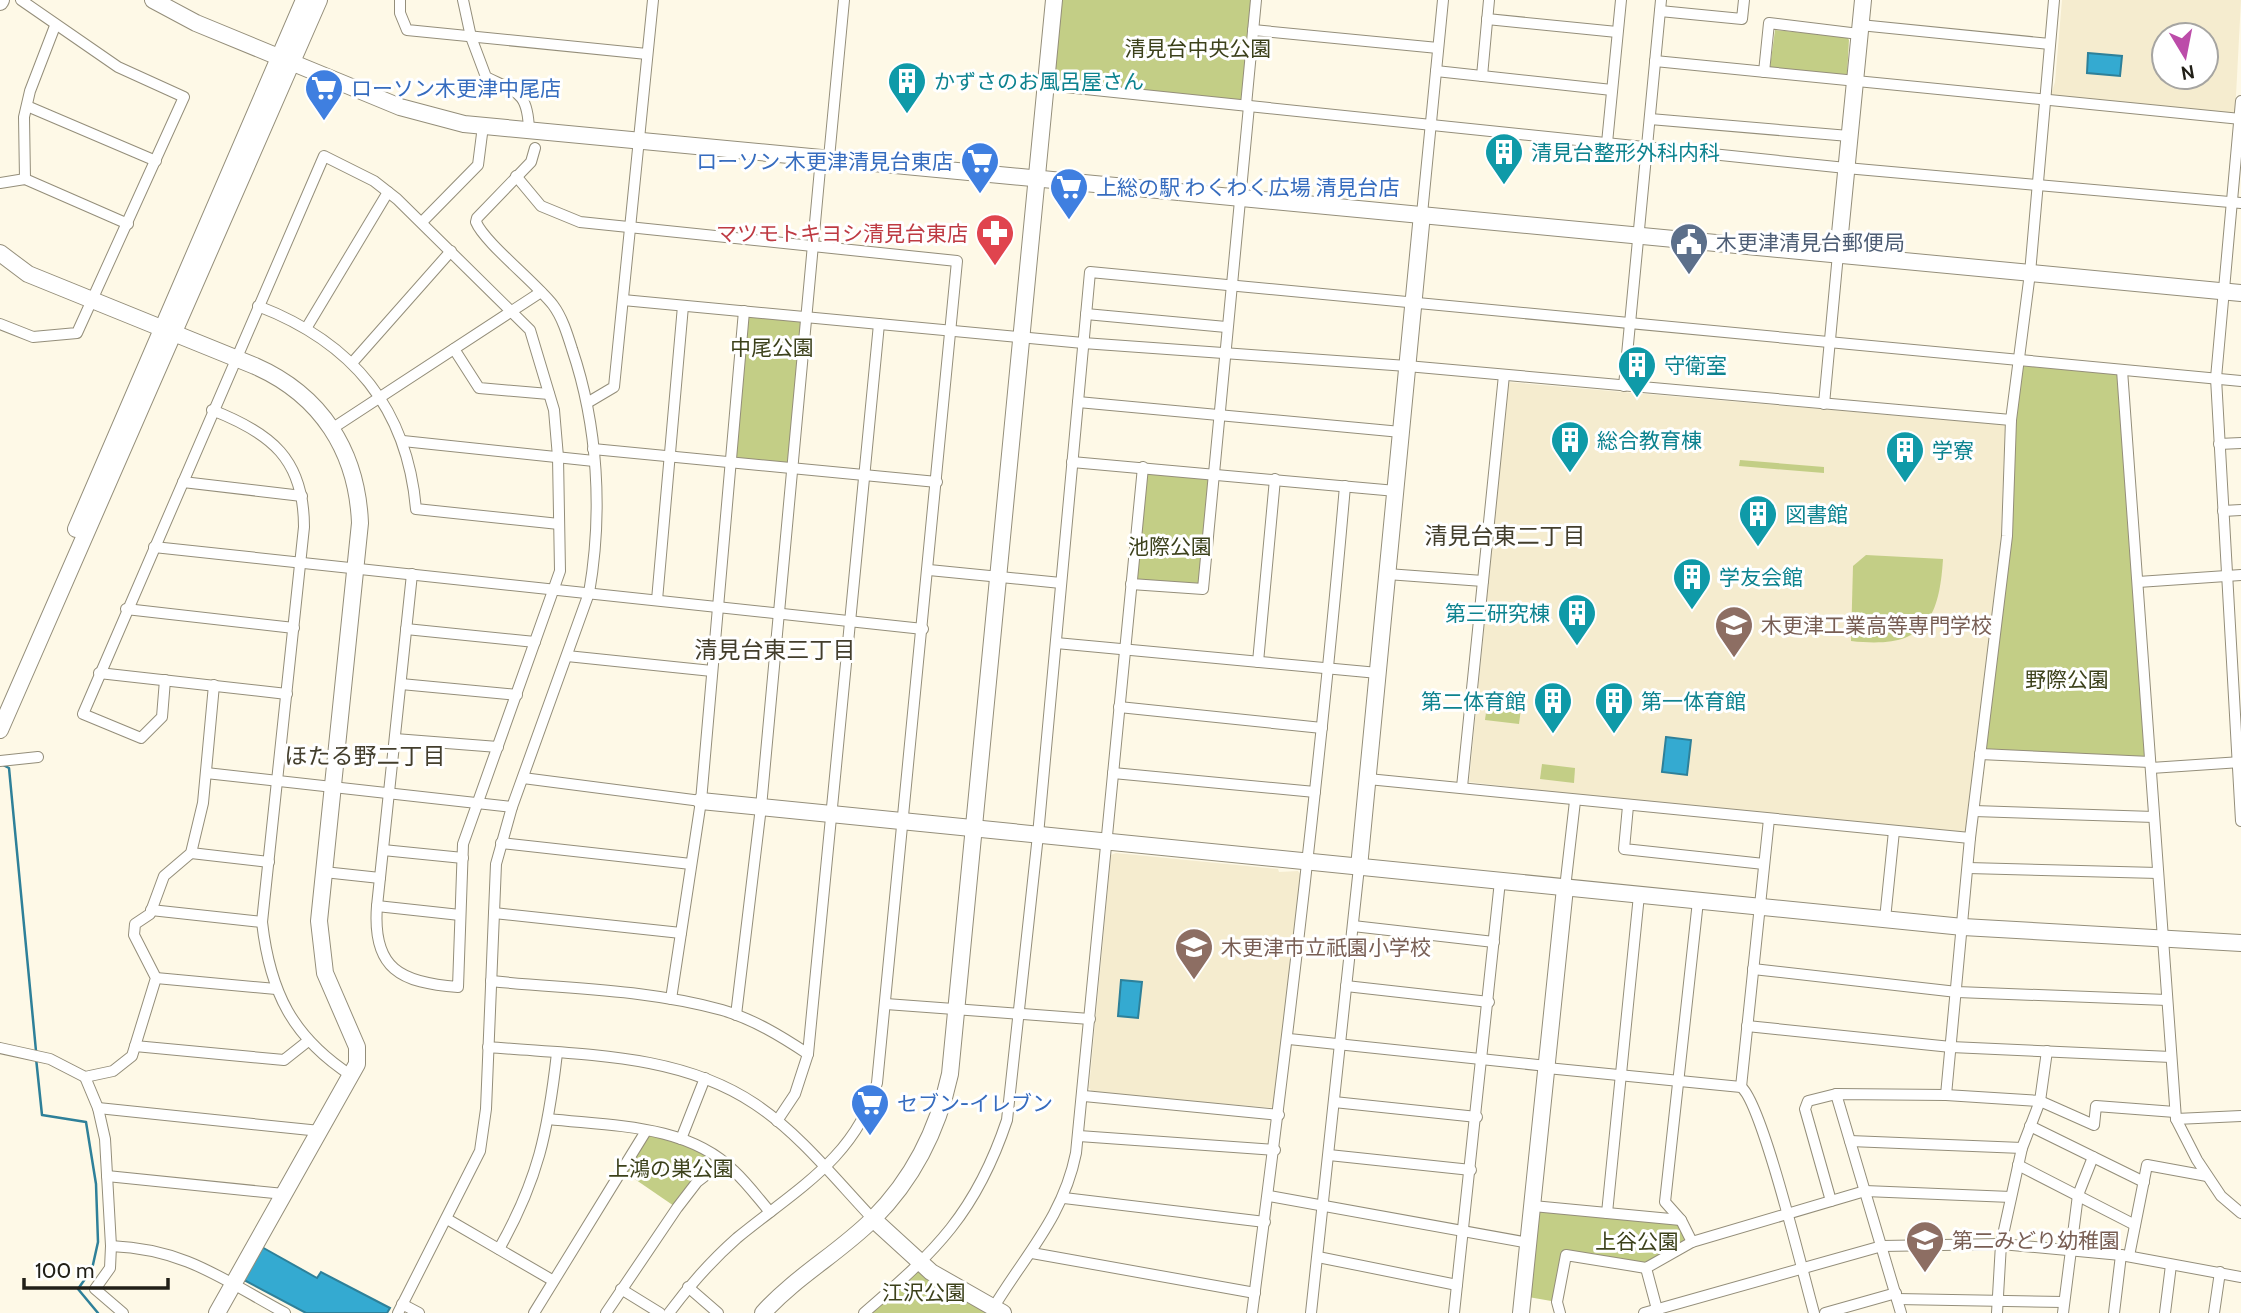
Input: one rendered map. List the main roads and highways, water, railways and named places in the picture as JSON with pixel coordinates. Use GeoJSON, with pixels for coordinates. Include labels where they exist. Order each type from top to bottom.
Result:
{"type":"FeatureCollection","features":[{"type":"Feature","properties":{"kind":"water"},"geometry":{"type":"Polygon","coordinates":[[[2088,53],[2122,56],[2120,76],[2087,73],[2088,53]]]}},
{"type":"Feature","properties":{"kind":"water"},"geometry":{"type":"Polygon","coordinates":[[[1666,737],[1691,740],[1687,775],[1662,772],[1666,737]]]}},
{"type":"Feature","properties":{"kind":"water"},"geometry":{"type":"Polygon","coordinates":[[[1121,980],[1142,982],[1138,1018],[1118,1016],[1121,980]]]}},
{"type":"Feature","properties":{"kind":"water"},"geometry":{"type":"Polygon","coordinates":[[[260,1246],[317,1278],[321,1272],[390,1308],[387,1313],[306,1313],[244,1280],[260,1246]]]}},
{"type":"Feature","properties":{"kind":"waterway"},"geometry":{"type":"LineString","coordinates":[[3,765],[9,768],[36,1051]]}},
{"type":"Feature","properties":{"kind":"waterway"},"geometry":{"type":"LineString","coordinates":[[36,1058],[42,1115],[86,1122],[96,1184],[98,1242],[92,1269],[78,1289],[98,1313]]}},
{"type":"Feature","properties":{"kind":"place","name":"かずさのお風呂屋さん"},"geometry":{"type":"Point","coordinates":[907,115]}},
{"type":"Feature","properties":{"kind":"place","name":"ローソン木更津中尾店"},"geometry":{"type":"Point","coordinates":[324,122]}},
{"type":"Feature","properties":{"kind":"place","name":"清見台整形外科内科"},"geometry":{"type":"Point","coordinates":[1504,186]}},
{"type":"Feature","properties":{"kind":"place","name":"ローソン 木更津清見台東店"},"geometry":{"type":"Point","coordinates":[980,195]}},
{"type":"Feature","properties":{"kind":"place","name":"上総の駅 わくわく広場 清見台店"},"geometry":{"type":"Point","coordinates":[1069,221]}},
{"type":"Feature","properties":{"kind":"place","name":"マツモトキヨシ清見台東店"},"geometry":{"type":"Point","coordinates":[995,267]}},
{"type":"Feature","properties":{"kind":"place","name":"木更津清見台郵便局"},"geometry":{"type":"Point","coordinates":[1689,276]}},
{"type":"Feature","properties":{"kind":"place","name":"守衛室"},"geometry":{"type":"Point","coordinates":[1637,399]}},
{"type":"Feature","properties":{"kind":"place","name":"総合教育棟"},"geometry":{"type":"Point","coordinates":[1570,474]}},
{"type":"Feature","properties":{"kind":"place","name":"学寮"},"geometry":{"type":"Point","coordinates":[1905,484]}},
{"type":"Feature","properties":{"kind":"place","name":"図書館"},"geometry":{"type":"Point","coordinates":[1758,548]}},
{"type":"Feature","properties":{"kind":"place","name":"学友会館"},"geometry":{"type":"Point","coordinates":[1692,611]}},
{"type":"Feature","properties":{"kind":"place","name":"第三研究棟"},"geometry":{"type":"Point","coordinates":[1577,647]}},
{"type":"Feature","properties":{"kind":"place","name":"木更津工業高等専門学校"},"geometry":{"type":"Point","coordinates":[1734,659]}},
{"type":"Feature","properties":{"kind":"place","name":"第二体育館"},"geometry":{"type":"Point","coordinates":[1553,735]}},
{"type":"Feature","properties":{"kind":"place","name":"第一体育館"},"geometry":{"type":"Point","coordinates":[1614,735]}},
{"type":"Feature","properties":{"kind":"place","name":"木更津市立祇園小学校"},"geometry":{"type":"Point","coordinates":[1194,981]}},
{"type":"Feature","properties":{"kind":"place","name":"セブン-イレブン"},"geometry":{"type":"Point","coordinates":[870,1137]}},
{"type":"Feature","properties":{"kind":"place","name":"第二みどり幼稚園"},"geometry":{"type":"Point","coordinates":[1925,1274]}},
{"type":"Feature","properties":{"kind":"district","name":"清見台東二丁目"},"geometry":{"type":"Point","coordinates":[1505,536]}},
{"type":"Feature","properties":{"kind":"district","name":"清見台東三丁目"},"geometry":{"type":"Point","coordinates":[775,650]}},
{"type":"Feature","properties":{"kind":"district","name":"ほたる野二丁目"},"geometry":{"type":"Point","coordinates":[365,756]}},
{"type":"Feature","properties":{"kind":"park label","name":"清見台中央公園"},"geometry":{"type":"Point","coordinates":[1198,48]}},
{"type":"Feature","properties":{"kind":"park label","name":"中尾公園"},"geometry":{"type":"Point","coordinates":[772,347]}},
{"type":"Feature","properties":{"kind":"park label","name":"池際公園"},"geometry":{"type":"Point","coordinates":[1170,546]}},
{"type":"Feature","properties":{"kind":"park label","name":"野際公園"},"geometry":{"type":"Point","coordinates":[2067,679]}},
{"type":"Feature","properties":{"kind":"park label","name":"上鴻の巣公園"},"geometry":{"type":"Point","coordinates":[671,1168]}},
{"type":"Feature","properties":{"kind":"park label","name":"上谷公園"},"geometry":{"type":"Point","coordinates":[1637,1241]}},
{"type":"Feature","properties":{"kind":"park label","name":"江沢公園"},"geometry":{"type":"Point","coordinates":[924,1292]}}]}
